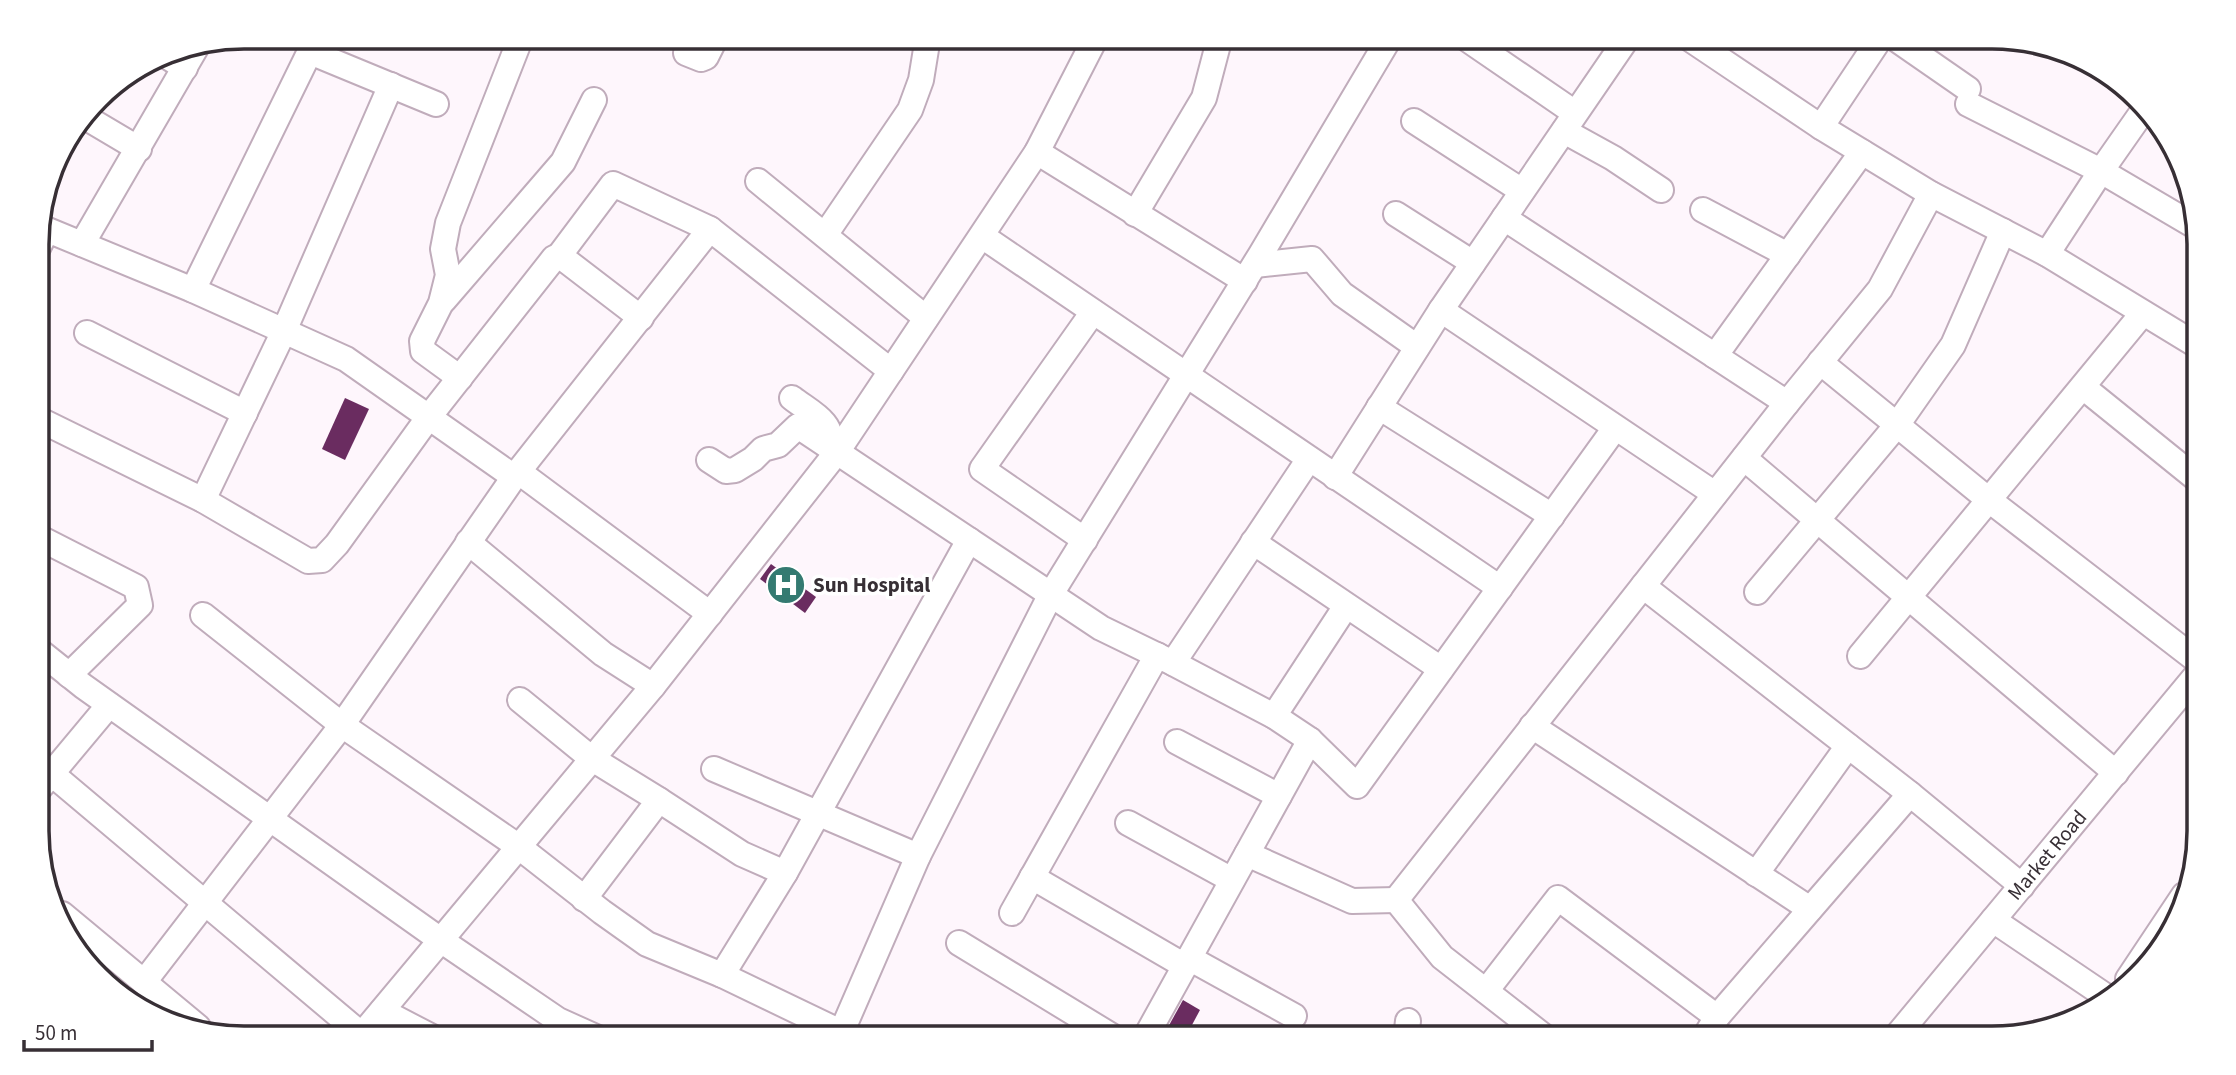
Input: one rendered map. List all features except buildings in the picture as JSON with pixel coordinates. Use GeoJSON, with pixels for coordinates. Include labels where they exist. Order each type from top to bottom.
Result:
{"type":"FeatureCollection","features":[{"type":"Feature","properties":{"kind":"street"},"geometry":{"type":"LineString","coordinates":[[194,290],[311,49]]}},
{"type":"Feature","properties":{"kind":"street"},"geometry":{"type":"LineString","coordinates":[[323,49],[391,85],[436,104]]}},
{"type":"Feature","properties":{"kind":"street"},"geometry":{"type":"LineString","coordinates":[[460,378],[423,351],[422,341],[441,303],[448,275],[443,248],[449,223],[514,49]]}},
{"type":"Feature","properties":{"kind":"street"},"geometry":{"type":"LineString","coordinates":[[685,53],[701,60],[710,49]]}},
{"type":"Feature","properties":{"kind":"street"},"geometry":{"type":"LineString","coordinates":[[825,235],[910,110],[921,80],[926,49]]}},
{"type":"Feature","properties":{"kind":"street"},"geometry":{"type":"LineString","coordinates":[[370,1026],[442,942],[710,614],[891,371],[1037,152],[1090,49]]}},
{"type":"Feature","properties":{"kind":"street"},"geometry":{"type":"LineString","coordinates":[[1135,214],[1204,98],[1217,49]]}},
{"type":"Feature","properties":{"kind":"street"},"geometry":{"type":"LineString","coordinates":[[849,1026],[918,856],[1051,594],[1250,273],[1383,49]]}},
{"type":"Feature","properties":{"kind":"street"},"geometry":{"type":"LineString","coordinates":[[1478,49],[1613,158],[1661,191]]}},
{"type":"Feature","properties":{"kind":"street"},"geometry":{"type":"LineString","coordinates":[[1335,477],[1441,310],[1620,49]]}},
{"type":"Feature","properties":{"kind":"street"},"geometry":{"type":"LineString","coordinates":[[1705,49],[1821,127],[1931,194],[2046,254],[2187,339]]}},
{"type":"Feature","properties":{"kind":"street"},"geometry":{"type":"LineString","coordinates":[[1821,127],[1873,49]]}},
{"type":"Feature","properties":{"kind":"street"},"geometry":{"type":"LineString","coordinates":[[1908,49],[1968,97],[2101,170],[2185,222]]}},
{"type":"Feature","properties":{"kind":"street"},"geometry":{"type":"LineString","coordinates":[[82,244],[191,57]]}},
{"type":"Feature","properties":{"kind":"street"},"geometry":{"type":"LineString","coordinates":[[176,62],[185,68]]}},
{"type":"Feature","properties":{"kind":"street"},"geometry":{"type":"LineString","coordinates":[[203,500],[284,331],[391,85]]}},
{"type":"Feature","properties":{"kind":"street"},"geometry":{"type":"LineString","coordinates":[[441,303],[563,162],[594,100]]}},
{"type":"Feature","properties":{"kind":"street"},"geometry":{"type":"LineString","coordinates":[[2046,254],[2139,116]]}},
{"type":"Feature","properties":{"kind":"street"},"geometry":{"type":"LineString","coordinates":[[92,121],[139,149]]}},
{"type":"Feature","properties":{"kind":"street"},"geometry":{"type":"LineString","coordinates":[[1414,121],[1522,191]]}},
{"type":"Feature","properties":{"kind":"street"},"geometry":{"type":"LineString","coordinates":[[1037,152],[1135,214],[1250,273],[1312,258],[1342,294],[1417,347]]}},
{"type":"Feature","properties":{"kind":"street"},"geometry":{"type":"LineString","coordinates":[[1715,356],[1862,152]]}},
{"type":"Feature","properties":{"kind":"street"},"geometry":{"type":"LineString","coordinates":[[758,181],[926,318]]}},
{"type":"Feature","properties":{"kind":"street"},"geometry":{"type":"LineString","coordinates":[[49,424],[203,500],[308,561],[322,560],[337,544],[428,418],[554,258],[559,256],[613,184],[710,229],[891,371]]}},
{"type":"Feature","properties":{"kind":"street"},"geometry":{"type":"LineString","coordinates":[[1396,900],[1787,403],[1880,289],[1931,194]]}},
{"type":"Feature","properties":{"kind":"street"},"geometry":{"type":"LineString","coordinates":[[1703,210],[1788,255]]}},
{"type":"Feature","properties":{"kind":"street"},"geometry":{"type":"LineString","coordinates":[[1396,214],[1473,263]]}},
{"type":"Feature","properties":{"kind":"street"},"geometry":{"type":"LineString","coordinates":[[1504,218],[1787,403]]}},
{"type":"Feature","properties":{"kind":"street"},"geometry":{"type":"LineString","coordinates":[[144,982],[342,725],[516,474],[710,229]]}},
{"type":"Feature","properties":{"kind":"street"},"geometry":{"type":"LineString","coordinates":[[1757,592],[1897,425],[1953,345],[2003,232]]}},
{"type":"Feature","properties":{"kind":"street"},"geometry":{"type":"LineString","coordinates":[[982,236],[1500,588]]}},
{"type":"Feature","properties":{"kind":"street"},"geometry":{"type":"LineString","coordinates":[[49,237],[82,244],[194,290],[346,359],[428,418],[516,474],[710,614]]}},
{"type":"Feature","properties":{"kind":"street"},"geometry":{"type":"LineString","coordinates":[[559,256],[641,318]]}},
{"type":"Feature","properties":{"kind":"street"},"geometry":{"type":"LineString","coordinates":[[1441,310],[1715,494]]}},
{"type":"Feature","properties":{"kind":"street"},"geometry":{"type":"LineString","coordinates":[[1085,540],[982,469],[1093,312]]}},
{"type":"Feature","properties":{"kind":"street"},"geometry":{"type":"LineString","coordinates":[[1860,656],[2144,313]]}},
{"type":"Feature","properties":{"kind":"street"},"geometry":{"type":"LineString","coordinates":[[87,333],[245,413]]}},
{"type":"Feature","properties":{"kind":"street"},"geometry":{"type":"LineString","coordinates":[[1821,362],[1989,500],[2187,653]]}},
{"type":"Feature","properties":{"kind":"street"},"geometry":{"type":"LineString","coordinates":[[2082,387],[2187,471]]}},
{"type":"Feature","properties":{"kind":"street"},"geometry":{"type":"LineString","coordinates":[[792,398],[828,426],[832,449]]}},
{"type":"Feature","properties":{"kind":"street"},"geometry":{"type":"LineString","coordinates":[[1379,407],[1552,516]]}},
{"type":"Feature","properties":{"kind":"street"},"geometry":{"type":"LineString","coordinates":[[709,460],[726,471],[736,470],[763,449],[778,445],[798,426],[1101,628],[1274,716],[1310,740],[1357,786],[1615,428]]}},
{"type":"Feature","properties":{"kind":"street"},"geometry":{"type":"LineString","coordinates":[[1744,458],[2116,773]]}},
{"type":"Feature","properties":{"kind":"street"},"geometry":{"type":"LineString","coordinates":[[1012,913],[1165,659],[1254,542],[1309,459]]}},
{"type":"Feature","properties":{"kind":"street"},"geometry":{"type":"LineString","coordinates":[[722,975],[785,873],[969,540]]}},
{"type":"Feature","properties":{"kind":"street"},"geometry":{"type":"LineString","coordinates":[[468,542],[603,654],[653,685]]}},
{"type":"Feature","properties":{"kind":"street"},"geometry":{"type":"LineString","coordinates":[[1254,542],[1441,669]]}},
{"type":"Feature","properties":{"kind":"street"},"geometry":{"type":"LineString","coordinates":[[49,543],[136,587],[140,605],[69,675]]}},
{"type":"Feature","properties":{"kind":"street"},"geometry":{"type":"LineString","coordinates":[[1643,586],[1910,794],[2022,886]]}},
{"type":"Feature","properties":{"kind":"street"},"geometry":{"type":"LineString","coordinates":[[1274,716],[1346,606]]}},
{"type":"Feature","properties":{"kind":"street"},"geometry":{"type":"LineString","coordinates":[[203,615],[342,725],[519,847],[584,899],[647,944],[722,975],[825,1026]]}},
{"type":"Feature","properties":{"kind":"street"},"geometry":{"type":"LineString","coordinates":[[49,659],[109,705],[442,942],[550,1026]]}},
{"type":"Feature","properties":{"kind":"street","name":"Market Road"},"geometry":{"type":"LineString","coordinates":[[1910,1026],[1993,920],[2187,687]]}},
{"type":"Feature","properties":{"kind":"street"},"geometry":{"type":"LineString","coordinates":[[520,700],[591,758],[742,854],[785,873]]}},
{"type":"Feature","properties":{"kind":"street"},"geometry":{"type":"LineString","coordinates":[[49,777],[109,705]]}},
{"type":"Feature","properties":{"kind":"street"},"geometry":{"type":"LineString","coordinates":[[1532,726],[1810,909]]}},
{"type":"Feature","properties":{"kind":"street"},"geometry":{"type":"LineString","coordinates":[[1152,1026],[1310,740]]}},
{"type":"Feature","properties":{"kind":"street"},"geometry":{"type":"LineString","coordinates":[[1177,742],[1279,796]]}},
{"type":"Feature","properties":{"kind":"street"},"geometry":{"type":"LineString","coordinates":[[1756,874],[1848,746]]}},
{"type":"Feature","properties":{"kind":"street"},"geometry":{"type":"LineString","coordinates":[[713,769],[918,856]]}},
{"type":"Feature","properties":{"kind":"street"},"geometry":{"type":"LineString","coordinates":[[49,785],[205,902],[347,1026]]}},
{"type":"Feature","properties":{"kind":"street"},"geometry":{"type":"LineString","coordinates":[[1711,1026],[1910,794]]}},
{"type":"Feature","properties":{"kind":"street"},"geometry":{"type":"LineString","coordinates":[[584,899],[659,800]]}},
{"type":"Feature","properties":{"kind":"street"},"geometry":{"type":"LineString","coordinates":[[1128,823],[1232,880]]}},
{"type":"Feature","properties":{"kind":"street"},"geometry":{"type":"LineString","coordinates":[[1247,854],[1352,901],[1396,900]]}},
{"type":"Feature","properties":{"kind":"street"},"geometry":{"type":"LineString","coordinates":[[1032,877],[1187,962],[1294,1016]]}},
{"type":"Feature","properties":{"kind":"street"},"geometry":{"type":"LineString","coordinates":[[1486,991],[1558,898],[1717,1017]]}},
{"type":"Feature","properties":{"kind":"street"},"geometry":{"type":"LineString","coordinates":[[1396,900],[1442,957],[1531,1026]]}},
{"type":"Feature","properties":{"kind":"street"},"geometry":{"type":"LineString","coordinates":[[1993,920],[2101,993]]}},
{"type":"Feature","properties":{"kind":"street"},"geometry":{"type":"LineString","coordinates":[[73,924],[185,1016]]}},
{"type":"Feature","properties":{"kind":"street"},"geometry":{"type":"LineString","coordinates":[[959,943],[1095,1026]]}},
{"type":"Feature","properties":{"kind":"street"},"geometry":{"type":"LineString","coordinates":[[382,1012],[409,1026]]}},
{"type":"Feature","properties":{"kind":"place","name":"Sun Hospital"},"geometry":{"type":"Point","coordinates":[786,585]}}]}
